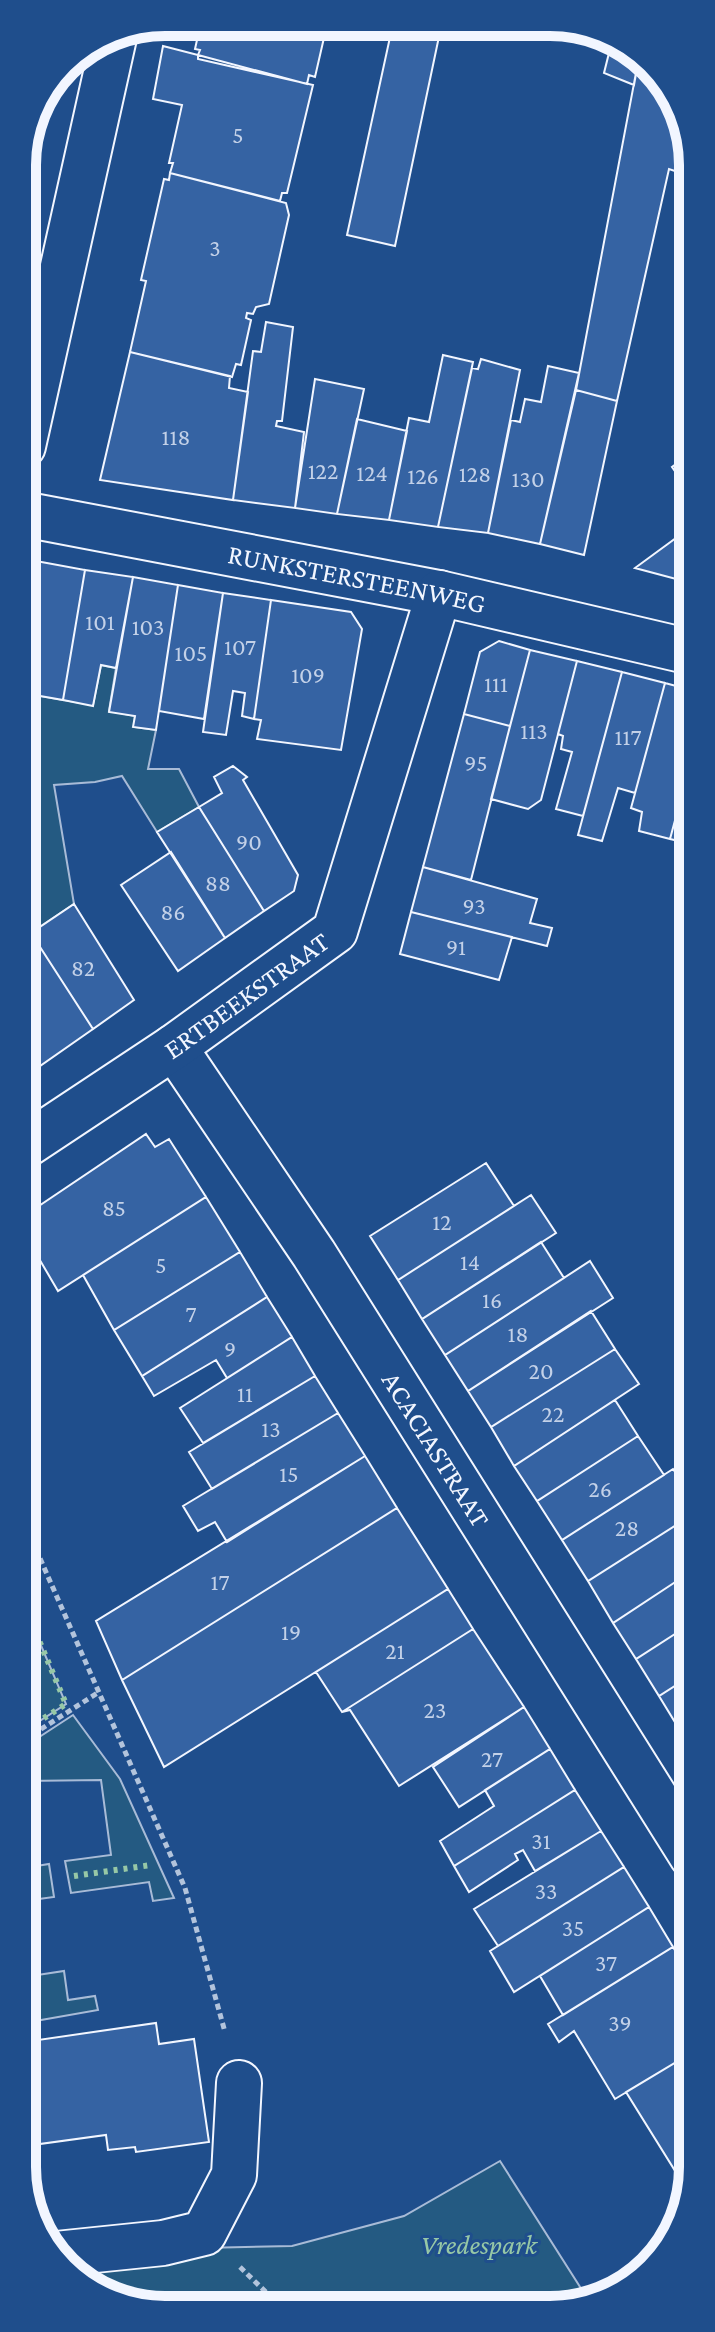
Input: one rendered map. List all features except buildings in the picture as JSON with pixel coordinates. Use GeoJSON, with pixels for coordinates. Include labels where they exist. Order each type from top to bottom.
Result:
{"type":"FeatureCollection","features":[{"type":"Feature","properties":{"kind":"street"},"geometry":{"type":"LineString","coordinates":[[36,388],[112,48]]}},
{"type":"Feature","properties":{"kind":"street","name":"RUNKSTERSTEENWEG"},"geometry":{"type":"LineString","coordinates":[[36,516],[439,593],[679,649]]}},
{"type":"Feature","properties":{"kind":"street","name":"ERTBEEKSTRAAT"},"geometry":{"type":"LineString","coordinates":[[36,1138],[174,1047],[335,931],[439,593]]}},
{"type":"Feature","properties":{"kind":"street","name":"ACACIASTRAAT"},"geometry":{"type":"LineString","coordinates":[[174,1047],[314,1254],[679,1835]]}},
{"type":"Feature","properties":{"kind":"street"},"geometry":{"type":"LineString","coordinates":[[69,2253],[163,2243],[204,2233],[234,2175],[239,2083]]}},
{"type":"Feature","properties":{"kind":"path"},"geometry":{"type":"LineString","coordinates":[[36,1549],[185,1888],[239,2083]]}},
{"type":"Feature","properties":{"kind":"path"},"geometry":{"type":"LineString","coordinates":[[36,1732],[99,1692]]}},
{"type":"Feature","properties":{"kind":"green space"},"geometry":{"type":"Polygon","coordinates":[[[101,665],[116,668],[109,711],[135,716],[134,727],[156,730],[148,769],[179,769],[199,807],[157,832],[122,776],[95,782],[54,785],[74,904],[36,929],[36,695],[93,705],[101,665]]]}},
{"type":"Feature","properties":{"kind":"green space"},"geometry":{"type":"Polygon","coordinates":[[[36,1636],[66,1704],[36,1723],[36,1636]]]}},
{"type":"Feature","properties":{"kind":"green space"},"geometry":{"type":"Polygon","coordinates":[[[73,1715],[120,1779],[174,1898],[153,1901],[149,1882],[71,1893],[65,1861],[111,1855],[101,1780],[36,1781],[36,1739],[73,1715]]]}},
{"type":"Feature","properties":{"kind":"green space"},"geometry":{"type":"Polygon","coordinates":[[[49,1864],[54,1897],[36,1899],[36,1866],[49,1864]]]}},
{"type":"Feature","properties":{"kind":"green space"},"geometry":{"type":"Polygon","coordinates":[[[64,1971],[68,2000],[95,1996],[98,2010],[36,2021],[36,1975],[64,1971]]]}},
{"type":"Feature","properties":{"kind":"green space","name":"Vredespark"},"geometry":{"type":"Polygon","coordinates":[[[500,2161],[583,2291],[550,2296],[165,2296],[140,2294],[115,2286],[81,2264],[158,2249],[292,2246],[404,2216],[500,2161]]]}},
{"type":"Feature","properties":{"kind":"hedge"},"geometry":{"type":"LineString","coordinates":[[36,1633],[66,1704],[36,1723]]}},
{"type":"Feature","properties":{"kind":"hedge"},"geometry":{"type":"LineString","coordinates":[[74,1876],[151,1865]]}}]}
